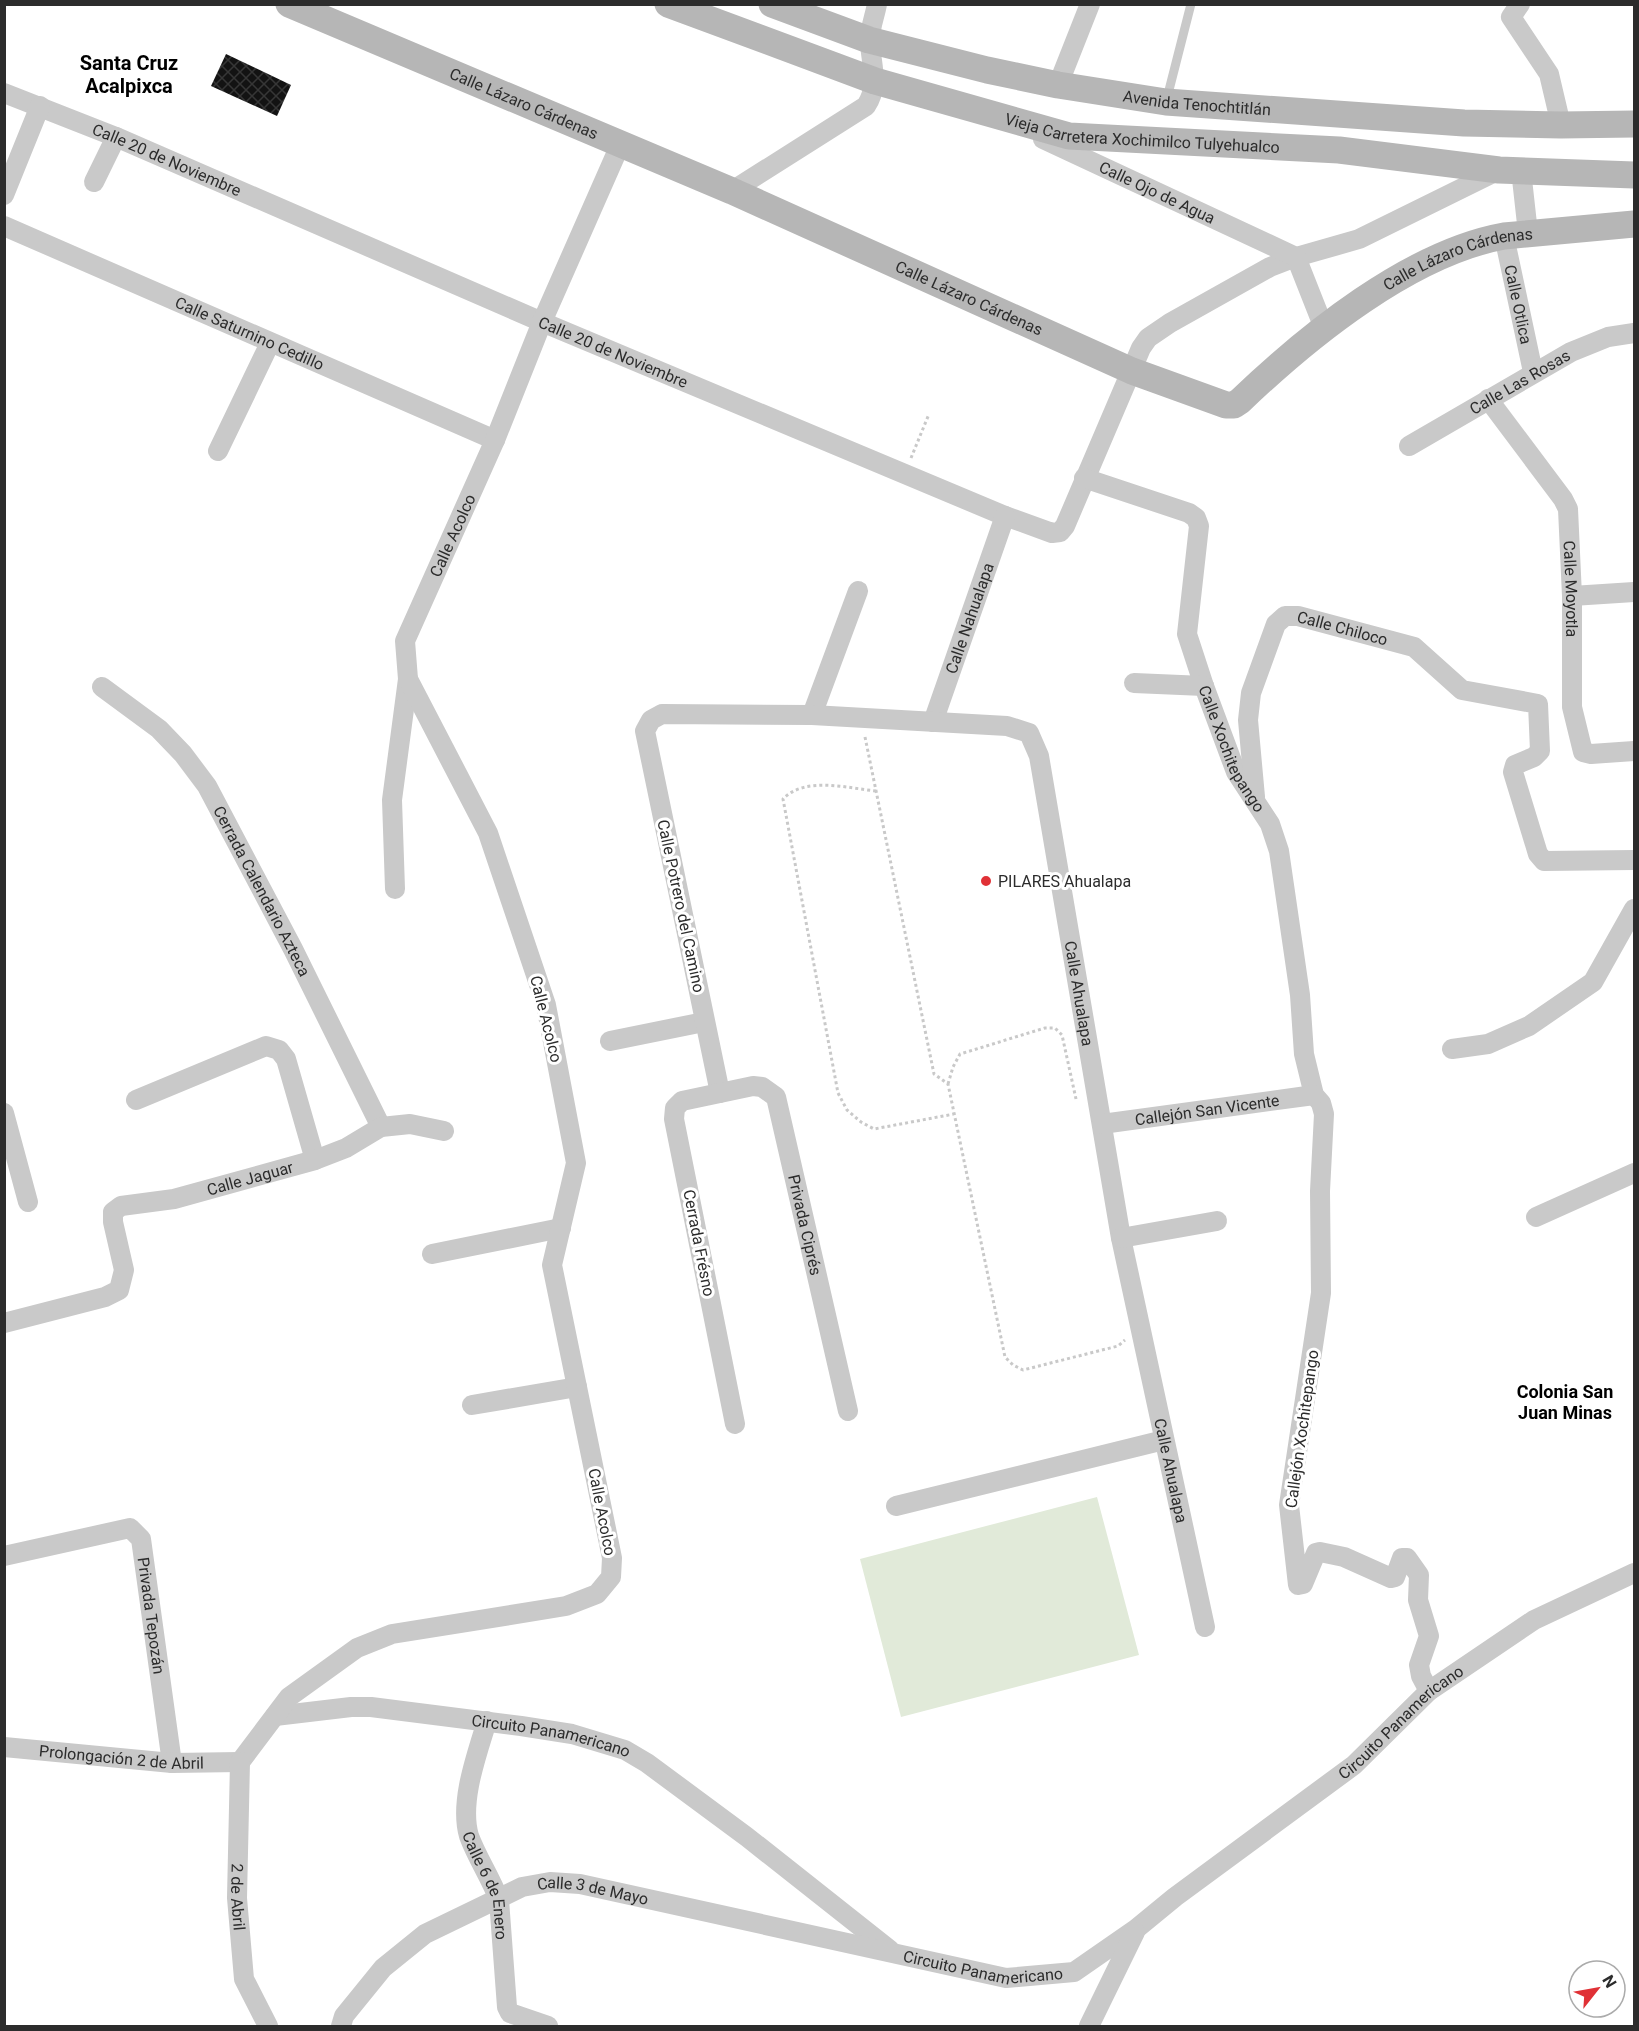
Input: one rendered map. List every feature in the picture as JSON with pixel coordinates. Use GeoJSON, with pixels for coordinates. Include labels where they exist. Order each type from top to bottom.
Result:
{"type":"FeatureCollection","features":[{"type":"Feature","properties":{"kind":"main road","name":"Calle Lázaro Cárdenas"},"geometry":{"type":"LineString","coordinates":[[289,4],[620,146],[732,191],[1132,371],[1226,405],[1233,405],[1240,401],[1274,368],[1324,328],[1390,284],[1444,255],[1485,240],[1635,224]]}},
{"type":"Feature","properties":{"kind":"main road","name":"Vieja Carretera Xochimilco Tulyehualco"},"geometry":{"type":"LineString","coordinates":[[668,4],[875,81],[1069,136],[1339,150],[1510,170],[1635,175]]}},
{"type":"Feature","properties":{"kind":"main road","name":"Avenida Tenochtitlán"},"geometry":{"type":"LineString","coordinates":[[772,4],[869,40],[987,70],[1058,85],[1166,102],[1464,123],[1635,124]]}},
{"type":"Feature","properties":{"kind":"main road"},"geometry":{"type":"LineString","coordinates":[[986,112],[987,70]]}},
{"type":"Feature","properties":{"kind":"street"},"geometry":{"type":"LineString","coordinates":[[732,191],[866,106],[875,81],[869,40],[877,4]]}},
{"type":"Feature","properties":{"kind":"street"},"geometry":{"type":"LineString","coordinates":[[1058,85],[1090,4]]}},
{"type":"Feature","properties":{"kind":"street"},"geometry":{"type":"LineString","coordinates":[[1520,4],[1511,17],[1549,74],[1561,125]]}},
{"type":"Feature","properties":{"kind":"street","name":"Calle 20 de Noviembre"},"geometry":{"type":"LineString","coordinates":[[4,93],[116,137],[542,322],[904,474],[1052,533],[1060,532],[1065,526],[1132,371]]}},
{"type":"Feature","properties":{"kind":"street"},"geometry":{"type":"LineString","coordinates":[[4,195],[40,106]]}},
{"type":"Feature","properties":{"kind":"street","name":"Calle Ojo de Agua"},"geometry":{"type":"LineString","coordinates":[[986,112],[1296,257]]}},
{"type":"Feature","properties":{"kind":"street"},"geometry":{"type":"LineString","coordinates":[[94,182],[116,137]]}},
{"type":"Feature","properties":{"kind":"street","name":"Calle Acolco"},"geometry":{"type":"LineString","coordinates":[[240,1762],[289,1697],[357,1648],[392,1634],[566,1606],[597,1594],[611,1577],[612,1558],[552,1265],[576,1163],[546,1005],[488,833],[408,679],[405,641],[495,440],[542,322],[620,146]]}},
{"type":"Feature","properties":{"kind":"street"},"geometry":{"type":"LineString","coordinates":[[1132,371],[1141,348],[1148,338],[1170,323],[1270,267],[1359,239],[1510,170]]}},
{"type":"Feature","properties":{"kind":"street","name":"Calle Otlica"},"geometry":{"type":"LineString","coordinates":[[1510,170],[1533,372]]}},
{"type":"Feature","properties":{"kind":"street","name":"Calle Saturnino Cedillo"},"geometry":{"type":"LineString","coordinates":[[4,226],[495,440]]}},
{"type":"Feature","properties":{"kind":"street"},"geometry":{"type":"LineString","coordinates":[[1296,257],[1324,328]]}},
{"type":"Feature","properties":{"kind":"street","name":"Calle Las Rosas"},"geometry":{"type":"LineString","coordinates":[[1409,446],[1571,352],[1608,337],[1635,333]]}},
{"type":"Feature","properties":{"kind":"street"},"geometry":{"type":"LineString","coordinates":[[218,451],[270,343]]}},
{"type":"Feature","properties":{"kind":"street","name":"Calle Moyotla"},"geometry":{"type":"LineString","coordinates":[[1488,399],[1568,509],[1572,596],[1572,707],[1583,752],[1591,754],[1635,751]]}},
{"type":"Feature","properties":{"kind":"street","name":"Calle Xochitepango"},"geometry":{"type":"LineString","coordinates":[[1084,478],[1189,513],[1196,518],[1199,526],[1187,634],[1236,772],[1256,799],[1270,824],[1279,851],[1300,995],[1304,1053],[1314,1095]]}},
{"type":"Feature","properties":{"kind":"street","name":"Calle Nahualapa"},"geometry":{"type":"LineString","coordinates":[[933,722],[1005,516]]}},
{"type":"Feature","properties":{"kind":"street"},"geometry":{"type":"LineString","coordinates":[[812,715],[858,591]]}},
{"type":"Feature","properties":{"kind":"street"},"geometry":{"type":"LineString","coordinates":[[1572,596],[1635,592]]}},
{"type":"Feature","properties":{"kind":"street","name":"Calle Chiloco"},"geometry":{"type":"LineString","coordinates":[[1256,799],[1248,720],[1251,693],[1275,624],[1285,616],[1298,616],[1414,647],[1462,690],[1538,704],[1572,707]]}},
{"type":"Feature","properties":{"kind":"street"},"geometry":{"type":"LineString","coordinates":[[395,889],[392,800],[408,679]]}},
{"type":"Feature","properties":{"kind":"street"},"geometry":{"type":"LineString","coordinates":[[1134,683],[1204,686]]}},
{"type":"Feature","properties":{"kind":"street","name":"Cerrada Calendario Azteca"},"geometry":{"type":"LineString","coordinates":[[102,687],[159,729],[183,754],[207,786],[293,949],[381,1127]]}},
{"type":"Feature","properties":{"kind":"street"},"geometry":{"type":"LineString","coordinates":[[1538,704],[1540,751],[1534,757],[1515,765],[1513,772],[1538,854],[1544,861],[1635,860]]}},
{"type":"Feature","properties":{"kind":"street","name":"Calle Ahualapa"},"geometry":{"type":"LineString","coordinates":[[651,720],[662,714],[812,715],[1007,726],[1029,733],[1039,756],[1121,1238],[1205,1627]]}},
{"type":"Feature","properties":{"kind":"street","name":"Calle Potrero del Camino"},"geometry":{"type":"LineString","coordinates":[[651,720],[645,731],[720,1093]]}},
{"type":"Feature","properties":{"kind":"street"},"geometry":{"type":"LineString","coordinates":[[1452,1049],[1488,1044],[1528,1026],[1593,982],[1635,909]]}},
{"type":"Feature","properties":{"kind":"street"},"geometry":{"type":"LineString","coordinates":[[610,1041],[704,1022]]}},
{"type":"Feature","properties":{"kind":"street"},"geometry":{"type":"LineString","coordinates":[[136,1100],[266,1047],[279,1050],[286,1059],[315,1160]]}},
{"type":"Feature","properties":{"kind":"street","name":"Privada Ciprés"},"geometry":{"type":"LineString","coordinates":[[720,1093],[753,1086],[762,1087],[776,1097],[848,1411]]}},
{"type":"Feature","properties":{"kind":"street","name":"Cerrada Frésno"},"geometry":{"type":"LineString","coordinates":[[720,1093],[682,1101],[675,1108],[674,1119],[735,1424]]}},
{"type":"Feature","properties":{"kind":"street","name":"Callejón San Vicente"},"geometry":{"type":"LineString","coordinates":[[1102,1124],[1314,1095]]}},
{"type":"Feature","properties":{"kind":"street","name":"Callejón Xochitepango"},"geometry":{"type":"LineString","coordinates":[[1314,1095],[1321,1103],[1324,1114],[1320,1191],[1321,1293],[1289,1504],[1298,1585],[1303,1584],[1316,1553],[1320,1552],[1344,1557],[1391,1578],[1395,1577],[1402,1558],[1407,1558],[1419,1575],[1418,1600],[1429,1636],[1419,1665],[1420,1676],[1429,1691]]}},
{"type":"Feature","properties":{"kind":"street"},"geometry":{"type":"LineString","coordinates":[[4,1113],[28,1202]]}},
{"type":"Feature","properties":{"kind":"street"},"geometry":{"type":"LineString","coordinates":[[381,1127],[410,1124],[444,1131]]}},
{"type":"Feature","properties":{"kind":"street","name":"Calle Jaguar"},"geometry":{"type":"LineString","coordinates":[[4,1323],[105,1297],[119,1290],[124,1270],[113,1222],[113,1212],[121,1206],[174,1199],[315,1160],[346,1148],[381,1127]]}},
{"type":"Feature","properties":{"kind":"street"},"geometry":{"type":"LineString","coordinates":[[1536,1217],[1635,1173]]}},
{"type":"Feature","properties":{"kind":"street"},"geometry":{"type":"LineString","coordinates":[[1121,1238],[1217,1221]]}},
{"type":"Feature","properties":{"kind":"street"},"geometry":{"type":"LineString","coordinates":[[432,1254],[561,1228]]}},
{"type":"Feature","properties":{"kind":"street"},"geometry":{"type":"LineString","coordinates":[[471,1405],[577,1387]]}},
{"type":"Feature","properties":{"kind":"street"},"geometry":{"type":"LineString","coordinates":[[896,1506],[1164,1440]]}},
{"type":"Feature","properties":{"kind":"street","name":"Privada Tepozán"},"geometry":{"type":"LineString","coordinates":[[4,1556],[130,1528],[141,1539],[172,1763]]}},
{"type":"Feature","properties":{"kind":"street","name":"Circuito Panamericano"},"geometry":{"type":"LineString","coordinates":[[274,1716],[351,1707],[371,1707],[572,1734],[625,1750],[747,1837],[893,1953],[1006,1978],[1074,1972],[1136,1929],[1175,1897],[1354,1765],[1429,1691],[1534,1620],[1635,1573]]}},
{"type":"Feature","properties":{"kind":"street","name":"Calle 6 de Enero"},"geometry":{"type":"LineString","coordinates":[[487,1721],[475,1759],[466,1808],[469,1835],[499,1900],[507,2007],[510,2013],[548,2026]]}},
{"type":"Feature","properties":{"kind":"street","name":"Prolongación 2 de Abril"},"geometry":{"type":"LineString","coordinates":[[4,1747],[172,1763],[240,1762]]}},
{"type":"Feature","properties":{"kind":"street","name":"2 de Abril"},"geometry":{"type":"LineString","coordinates":[[240,1762],[237,1898],[244,1979],[268,2026]]}},
{"type":"Feature","properties":{"kind":"street","name":"Calle 3 de Mayo"},"geometry":{"type":"LineString","coordinates":[[341,2026],[344,2016],[383,1968],[424,1934],[522,1887],[550,1882],[580,1884],[893,1953]]}},
{"type":"Feature","properties":{"kind":"street"},"geometry":{"type":"LineString","coordinates":[[1089,2026],[1136,1929]]}},
{"type":"Feature","properties":{"kind":"lane"},"geometry":{"type":"LineString","coordinates":[[1166,102],[1191,4]]}},
{"type":"Feature","properties":{"kind":"path"},"geometry":{"type":"LineString","coordinates":[[904,474],[929,414]]}},
{"type":"Feature","properties":{"kind":"path"},"geometry":{"type":"LineString","coordinates":[[861,718],[934,1074],[948,1084]]}},
{"type":"Feature","properties":{"kind":"path"},"geometry":{"type":"LineString","coordinates":[[876,791],[807,786],[791,790],[783,799],[838,1093],[848,1110],[861,1122],[874,1129],[954,1114]]}},
{"type":"Feature","properties":{"kind":"path"},"geometry":{"type":"LineString","coordinates":[[1078,1105],[1062,1035],[1055,1028],[1045,1028],[960,1054],[948,1084],[1005,1356],[1012,1365],[1023,1370],[1118,1346],[1126,1340],[1126,1333]]}},
{"type":"Feature","properties":{"kind":"green space"},"geometry":{"type":"Polygon","coordinates":[[[1097,1497],[1139,1655],[901,1717],[860,1559],[1097,1497]]]}},
{"type":"Feature","properties":{"kind":"building"},"geometry":{"type":"Polygon","coordinates":[[[226,54],[291,85],[277,116],[211,86],[226,54]]]}},
{"type":"Feature","properties":{"kind":"place","name":"PILARES Ahualapa"},"geometry":{"type":"Point","coordinates":[986,881]}},
{"type":"Feature","properties":{"kind":"district","name":"Santa Cruz Acalpixca"},"geometry":{"type":"Point","coordinates":[129,74]}},
{"type":"Feature","properties":{"kind":"district","name":"Colonia San Juan Minas"},"geometry":{"type":"Point","coordinates":[1565,1401]}}]}
